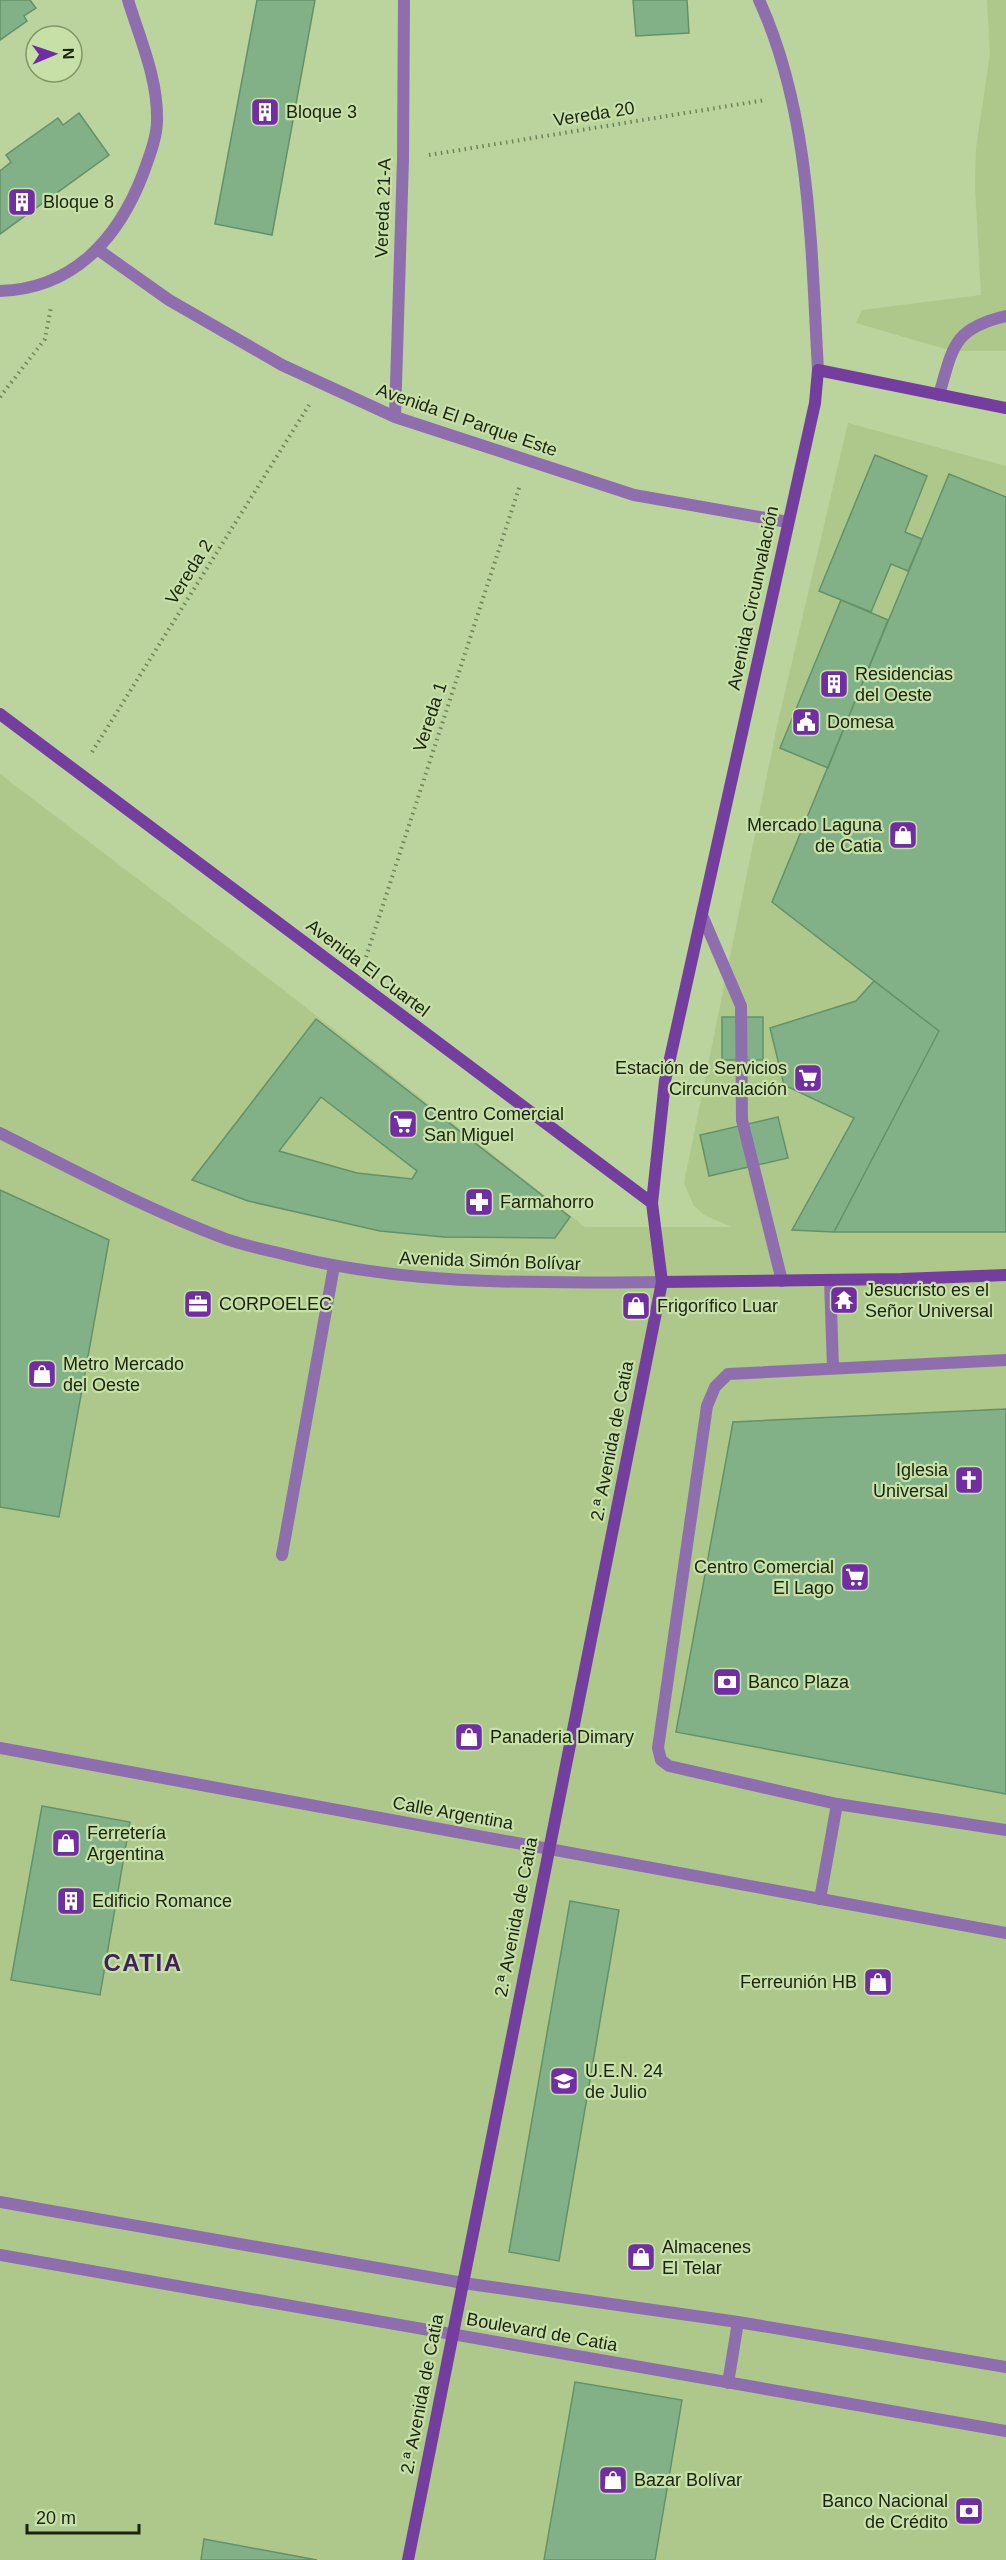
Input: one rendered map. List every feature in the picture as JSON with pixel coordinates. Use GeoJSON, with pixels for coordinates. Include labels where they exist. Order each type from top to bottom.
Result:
{"type":"FeatureCollection","features":[{"type":"Feature","properties":{"kind":"main road"},"geometry":{"type":"LineString","coordinates":[[818,370],[1006,408]]}},
{"type":"Feature","properties":{"kind":"main road","name":"Avenida Circunvalación"},"geometry":{"type":"LineString","coordinates":[[652,1203],[665,1081],[815,403],[818,370]]}},
{"type":"Feature","properties":{"kind":"main road","name":"Avenida El Cuartel"},"geometry":{"type":"LineString","coordinates":[[0,714],[652,1203]]}},
{"type":"Feature","properties":{"kind":"main road"},"geometry":{"type":"LineString","coordinates":[[652,1203],[662,1282]]}},
{"type":"Feature","properties":{"kind":"main road","name":"Avenida Simón Bolívar"},"geometry":{"type":"LineString","coordinates":[[662,1282],[1006,1275]]}},
{"type":"Feature","properties":{"kind":"main road","name":"2.ª Avenida de Catia"},"geometry":{"type":"LineString","coordinates":[[408,2560],[662,1282]]}},
{"type":"Feature","properties":{"kind":"street"},"geometry":{"type":"LineString","coordinates":[[0,291],[23,290],[56,279],[87,259],[123,217],[139,185],[151,154],[157,122],[153,80],[128,0]]}},
{"type":"Feature","properties":{"kind":"street","name":"Vereda 21-A"},"geometry":{"type":"LineString","coordinates":[[395,417],[403,159],[404,0]]}},
{"type":"Feature","properties":{"kind":"street","name":"Avenida Circunvalación"},"geometry":{"type":"LineString","coordinates":[[759,0],[783,67],[808,201],[818,370]]}},
{"type":"Feature","properties":{"kind":"street","name":"Avenida El Parque Este"},"geometry":{"type":"LineString","coordinates":[[97,249],[169,300],[282,366],[395,417],[634,495],[788,522]]}},
{"type":"Feature","properties":{"kind":"street"},"geometry":{"type":"LineString","coordinates":[[939,395],[952,351],[965,332],[982,321],[1006,316]]}},
{"type":"Feature","properties":{"kind":"street"},"geometry":{"type":"LineString","coordinates":[[702,915],[741,1006],[742,1120],[782,1281]]}},
{"type":"Feature","properties":{"kind":"street","name":"Avenida Simón Bolívar"},"geometry":{"type":"LineString","coordinates":[[0,1133],[158,1211],[228,1240],[334,1266],[411,1278],[541,1283],[662,1282]]}},
{"type":"Feature","properties":{"kind":"street"},"geometry":{"type":"LineString","coordinates":[[282,1555],[334,1266]]}},
{"type":"Feature","properties":{"kind":"street"},"geometry":{"type":"LineString","coordinates":[[830,1280],[832,1368]]}},
{"type":"Feature","properties":{"kind":"street"},"geometry":{"type":"LineString","coordinates":[[1006,1360],[728,1374],[715,1387],[707,1406],[658,1748],[661,1760],[669,1766],[837,1804],[1006,1830]]}},
{"type":"Feature","properties":{"kind":"street","name":"Calle Argentina"},"geometry":{"type":"LineString","coordinates":[[0,1748],[1006,1933]]}},
{"type":"Feature","properties":{"kind":"street"},"geometry":{"type":"LineString","coordinates":[[820,1899],[837,1804]]}},
{"type":"Feature","properties":{"kind":"street","name":"Boulevard de Catia"},"geometry":{"type":"LineString","coordinates":[[0,2202],[462,2283],[738,2322],[1006,2367]]}},
{"type":"Feature","properties":{"kind":"street","name":"Boulevard de Catia"},"geometry":{"type":"LineString","coordinates":[[0,2256],[1006,2431]]}},
{"type":"Feature","properties":{"kind":"street"},"geometry":{"type":"LineString","coordinates":[[728,2383],[738,2322]]}},
{"type":"Feature","properties":{"kind":"path","name":"Vereda 20"},"geometry":{"type":"LineString","coordinates":[[403,159],[789,96]]}},
{"type":"Feature","properties":{"kind":"path"},"geometry":{"type":"LineString","coordinates":[[0,397],[45,339],[56,279]]}},
{"type":"Feature","properties":{"kind":"path","name":"Vereda 2"},"geometry":{"type":"LineString","coordinates":[[79,773],[322,384]]}},
{"type":"Feature","properties":{"kind":"path","name":"Vereda 1"},"geometry":{"type":"LineString","coordinates":[[357,982],[528,461]]}},
{"type":"Feature","properties":{"kind":"shaded area"},"geometry":{"type":"Polygon","coordinates":[[[987,0],[1006,0],[1006,351],[952,351],[856,323],[862,310],[981,295],[975,186],[976,148],[990,54],[987,0]]]}},
{"type":"Feature","properties":{"kind":"shaded area"},"geometry":{"type":"Polygon","coordinates":[[[848,423],[1006,466],[1006,2560],[0,2560],[0,774],[290,995],[585,1227],[732,1227],[704,1215],[694,1206],[684,1183],[777,726],[848,423]]]}},
{"type":"Feature","properties":{"kind":"building"},"geometry":{"type":"Polygon","coordinates":[[[0,0],[30,0],[36,8],[24,16],[27,21],[0,40],[0,0]]]}},
{"type":"Feature","properties":{"kind":"building","name":"Bloque 3"},"geometry":{"type":"Polygon","coordinates":[[[257,0],[315,0],[272,235],[215,224],[257,0]]]}},
{"type":"Feature","properties":{"kind":"building"},"geometry":{"type":"Polygon","coordinates":[[[633,0],[687,0],[689,33],[636,36],[633,0]]]}},
{"type":"Feature","properties":{"kind":"building","name":"Bloque 8"},"geometry":{"type":"Polygon","coordinates":[[[79,113],[109,155],[0,234],[0,171],[11,162],[6,155],[58,118],[63,125],[79,113]]]}},
{"type":"Feature","properties":{"kind":"building"},"geometry":{"type":"Polygon","coordinates":[[[875,455],[927,476],[905,532],[922,539],[908,571],[891,564],[871,612],[819,591],[875,455]]]}},
{"type":"Feature","properties":{"kind":"building","name":"Mercado Laguna de Catia"},"geometry":{"type":"Polygon","coordinates":[[[949,474],[1006,497],[1006,1232],[834,1232],[939,1031],[772,902],[949,474]]]}},
{"type":"Feature","properties":{"kind":"building","name":"Residencias del Oeste"},"geometry":{"type":"Polygon","coordinates":[[[841,600],[888,620],[828,768],[780,748],[841,600]]]}},
{"type":"Feature","properties":{"kind":"building","name":"Estación de Servicios Circunvalación"},"geometry":{"type":"Polygon","coordinates":[[[874,981],[939,1031],[834,1232],[792,1230],[854,1118],[784,1085],[770,1028],[856,1001],[874,981]]]}},
{"type":"Feature","properties":{"kind":"building"},"geometry":{"type":"Polygon","coordinates":[[[722,1017],[763,1017],[763,1060],[722,1060],[722,1017]]]}},
{"type":"Feature","properties":{"kind":"building","name":"Centro Comercial San Miguel"},"geometry":{"type":"Polygon","coordinates":[[[316,1019],[570,1217],[555,1238],[444,1237],[380,1231],[248,1201],[192,1180],[316,1019]],[[321,1097],[279,1151],[357,1173],[412,1179],[417,1171],[321,1097]]]}},
{"type":"Feature","properties":{"kind":"building"},"geometry":{"type":"Polygon","coordinates":[[[778,1117],[788,1158],[709,1176],[700,1135],[778,1117]]]}},
{"type":"Feature","properties":{"kind":"building","name":"Metro Mercado del Oeste"},"geometry":{"type":"Polygon","coordinates":[[[0,1190],[109,1240],[59,1517],[0,1507],[0,1190]]]}},
{"type":"Feature","properties":{"kind":"building","name":"Centro Comercial El Lago"},"geometry":{"type":"Polygon","coordinates":[[[1006,1409],[1006,1794],[676,1732],[733,1422],[1006,1409]]]}},
{"type":"Feature","properties":{"kind":"building","name":"Edificio Romance"},"geometry":{"type":"Polygon","coordinates":[[[42,1806],[130,1822],[100,1995],[11,1980],[42,1806]]]}},
{"type":"Feature","properties":{"kind":"building","name":"U.E.N. 24 de Julio"},"geometry":{"type":"Polygon","coordinates":[[[570,1901],[619,1910],[559,2261],[509,2252],[570,1901]]]}},
{"type":"Feature","properties":{"kind":"building","name":"Bazar Bolívar"},"geometry":{"type":"Polygon","coordinates":[[[575,2382],[682,2400],[655,2560],[544,2560],[575,2382]]]}},
{"type":"Feature","properties":{"kind":"building"},"geometry":{"type":"Polygon","coordinates":[[[204,2539],[317,2560],[201,2560],[204,2539]]]}},
{"type":"Feature","properties":{"kind":"place","name":"Bloque 3"},"geometry":{"type":"Point","coordinates":[265,112]}},
{"type":"Feature","properties":{"kind":"place","name":"Bloque 8"},"geometry":{"type":"Point","coordinates":[22,202]}},
{"type":"Feature","properties":{"kind":"place","name":"Residencias del Oeste"},"geometry":{"type":"Point","coordinates":[834,684]}},
{"type":"Feature","properties":{"kind":"place","name":"Domesa"},"geometry":{"type":"Point","coordinates":[806,722]}},
{"type":"Feature","properties":{"kind":"place","name":"Mercado Laguna de Catia"},"geometry":{"type":"Point","coordinates":[903,835]}},
{"type":"Feature","properties":{"kind":"place","name":"Estación de Servicios Circunvalación"},"geometry":{"type":"Point","coordinates":[808,1078]}},
{"type":"Feature","properties":{"kind":"place","name":"Centro Comercial San Miguel"},"geometry":{"type":"Point","coordinates":[403,1124]}},
{"type":"Feature","properties":{"kind":"place","name":"Farmahorro"},"geometry":{"type":"Point","coordinates":[479,1202]}},
{"type":"Feature","properties":{"kind":"place","name":"Jesucristo es el Señor Universal"},"geometry":{"type":"Point","coordinates":[844,1300]}},
{"type":"Feature","properties":{"kind":"place","name":"CORPOELEC"},"geometry":{"type":"Point","coordinates":[198,1304]}},
{"type":"Feature","properties":{"kind":"place","name":"Frigorífico Luar"},"geometry":{"type":"Point","coordinates":[636,1306]}},
{"type":"Feature","properties":{"kind":"place","name":"Metro Mercado del Oeste"},"geometry":{"type":"Point","coordinates":[42,1374]}},
{"type":"Feature","properties":{"kind":"place","name":"Iglesia Universal"},"geometry":{"type":"Point","coordinates":[969,1480]}},
{"type":"Feature","properties":{"kind":"place","name":"Centro Comercial El Lago"},"geometry":{"type":"Point","coordinates":[855,1577]}},
{"type":"Feature","properties":{"kind":"place","name":"Banco Plaza"},"geometry":{"type":"Point","coordinates":[727,1682]}},
{"type":"Feature","properties":{"kind":"place","name":"Panaderia Dimary"},"geometry":{"type":"Point","coordinates":[469,1737]}},
{"type":"Feature","properties":{"kind":"place","name":"Ferretería Argentina"},"geometry":{"type":"Point","coordinates":[66,1843]}},
{"type":"Feature","properties":{"kind":"place","name":"Edificio Romance"},"geometry":{"type":"Point","coordinates":[71,1901]}},
{"type":"Feature","properties":{"kind":"place","name":"Ferreunión HB"},"geometry":{"type":"Point","coordinates":[878,1982]}},
{"type":"Feature","properties":{"kind":"place","name":"U.E.N. 24 de Julio"},"geometry":{"type":"Point","coordinates":[564,2081]}},
{"type":"Feature","properties":{"kind":"place","name":"Almacenes El Telar"},"geometry":{"type":"Point","coordinates":[641,2257]}},
{"type":"Feature","properties":{"kind":"place","name":"Bazar Bolívar"},"geometry":{"type":"Point","coordinates":[613,2480]}},
{"type":"Feature","properties":{"kind":"place","name":"Banco Nacional de Crédito"},"geometry":{"type":"Point","coordinates":[969,2511]}},
{"type":"Feature","properties":{"kind":"district","name":"CATIA"},"geometry":{"type":"Point","coordinates":[143,1963]}}]}
